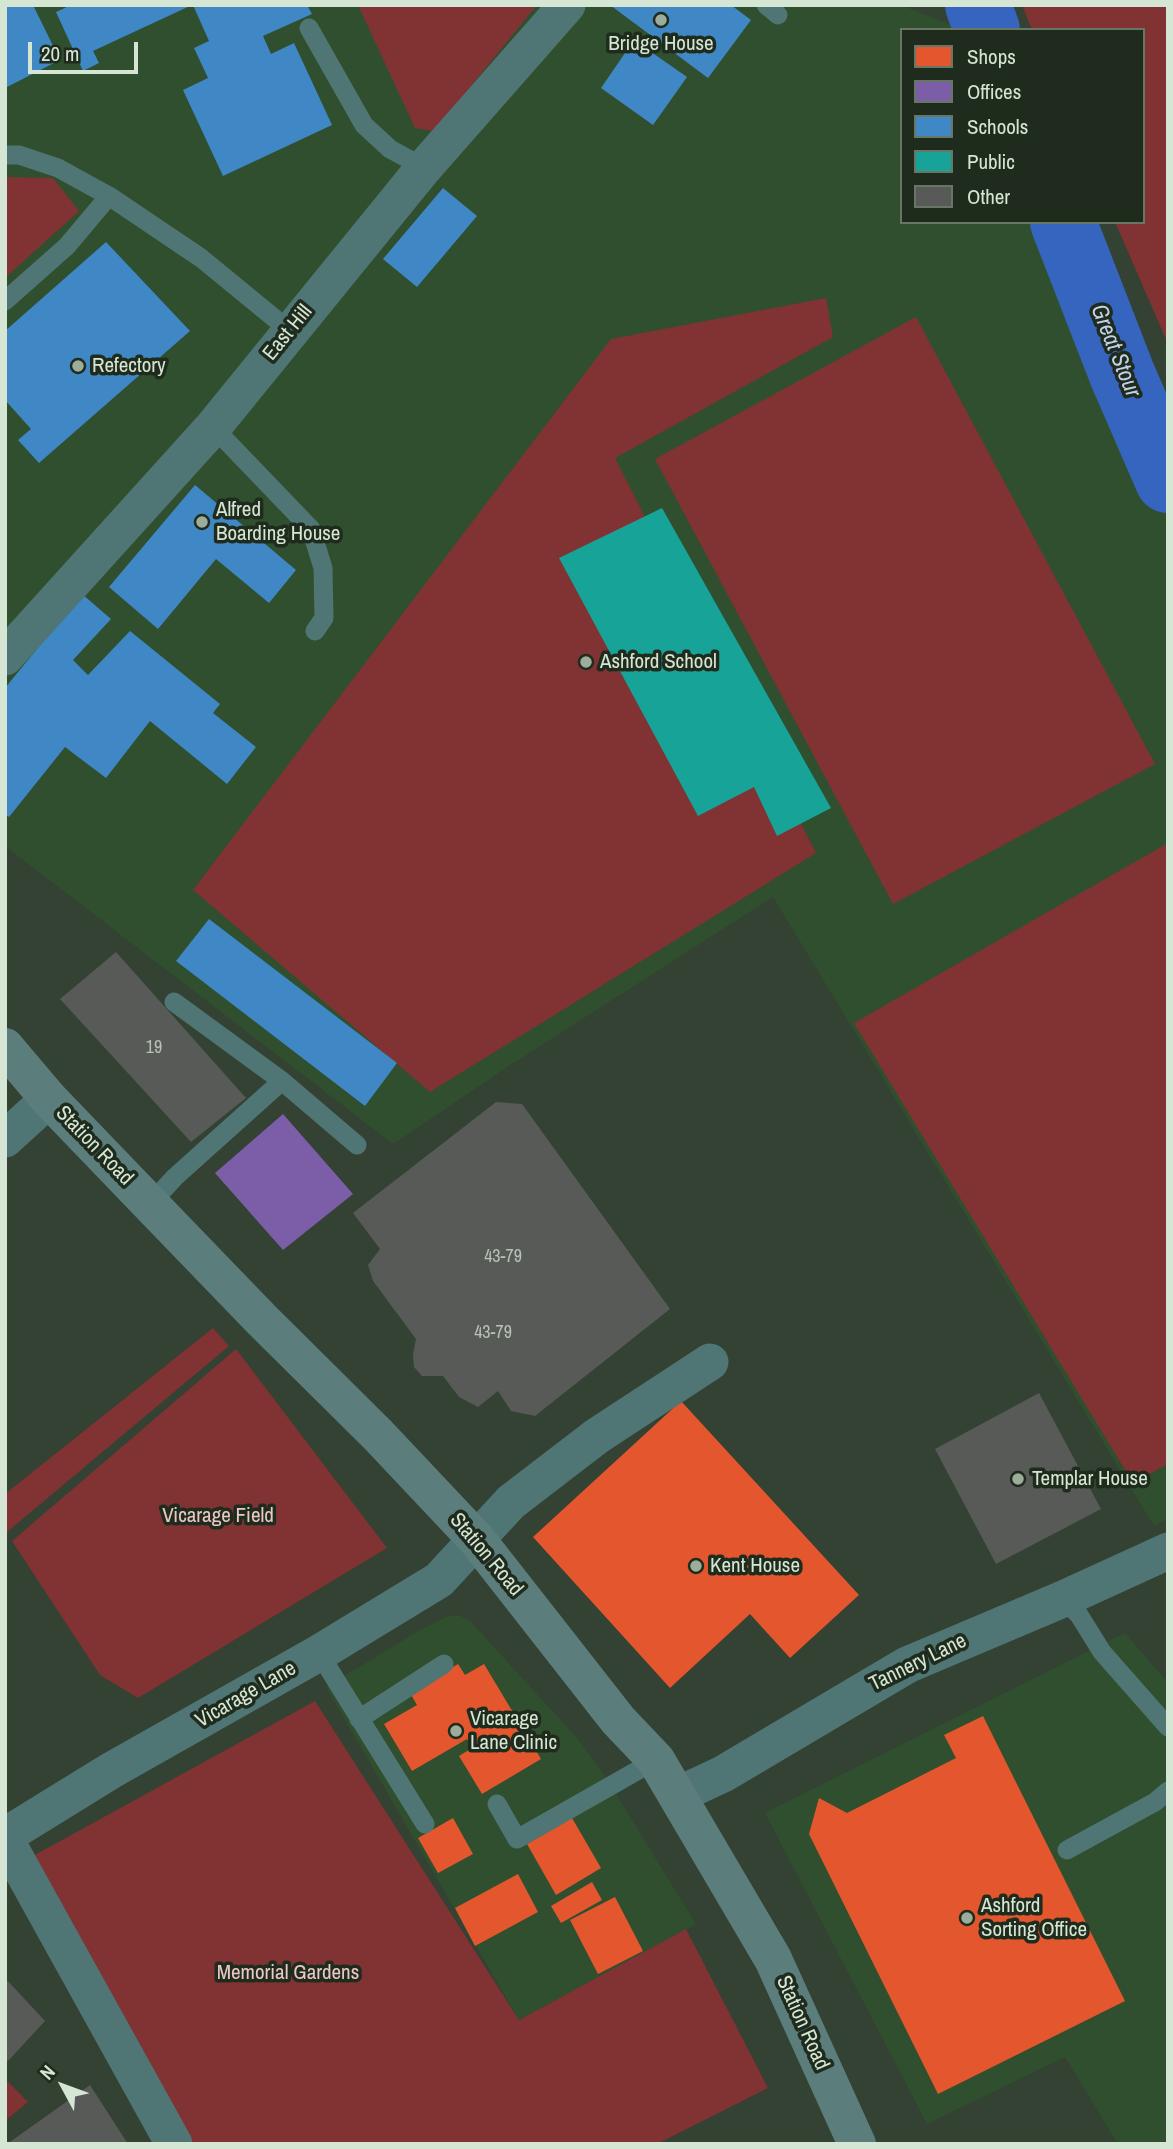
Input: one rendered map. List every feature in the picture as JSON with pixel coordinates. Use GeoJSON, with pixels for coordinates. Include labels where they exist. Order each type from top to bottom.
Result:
{"type":"FeatureCollection","features":[{"type":"Feature","properties":{"kind":"main road","name":"Station Road"},"geometry":{"type":"LineString","coordinates":[[5,1047],[49,1099],[477,1540],[618,1720],[656,1760],[773,1959],[857,2144]]}},
{"type":"Feature","properties":{"kind":"street","name":"East Hill"},"geometry":{"type":"LineString","coordinates":[[5,657],[213,427],[422,170],[567,5]]}},
{"type":"Feature","properties":{"kind":"street"},"geometry":{"type":"LineString","coordinates":[[5,1139],[49,1099]]}},
{"type":"Feature","properties":{"kind":"street","name":"Vicarage Lane"},"geometry":{"type":"LineString","coordinates":[[5,1838],[112,1770],[319,1653],[439,1580],[511,1502],[597,1436],[710,1362]]}},
{"type":"Feature","properties":{"kind":"street","name":"Tannery Lane"},"geometry":{"type":"LineString","coordinates":[[678,1795],[723,1774],[907,1665],[1163,1558]]}},
{"type":"Feature","properties":{"kind":"street"},"geometry":{"type":"LineString","coordinates":[[5,1838],[174,2144]]}},
{"type":"Feature","properties":{"kind":"lane"},"geometry":{"type":"LineString","coordinates":[[309,28],[364,125],[390,149],[414,162],[422,170]]}},
{"type":"Feature","properties":{"kind":"lane"},"geometry":{"type":"LineString","coordinates":[[5,155],[19,155],[58,168],[109,196],[201,258],[290,331]]}},
{"type":"Feature","properties":{"kind":"lane"},"geometry":{"type":"LineString","coordinates":[[5,301],[67,246],[109,196]]}},
{"type":"Feature","properties":{"kind":"lane"},"geometry":{"type":"LineString","coordinates":[[213,427],[311,529],[323,568],[324,618],[315,631]]}},
{"type":"Feature","properties":{"kind":"lane"},"geometry":{"type":"LineString","coordinates":[[174,1002],[282,1081],[357,1145]]}},
{"type":"Feature","properties":{"kind":"lane"},"geometry":{"type":"LineString","coordinates":[[150,1204],[175,1177],[282,1081]]}},
{"type":"Feature","properties":{"kind":"lane"},"geometry":{"type":"LineString","coordinates":[[1063,1600],[1079,1615],[1102,1652],[1168,1727]]}},
{"type":"Feature","properties":{"kind":"lane"},"geometry":{"type":"LineString","coordinates":[[319,1653],[425,1825]]}},
{"type":"Feature","properties":{"kind":"lane"},"geometry":{"type":"LineString","coordinates":[[359,1719],[444,1664]]}},
{"type":"Feature","properties":{"kind":"lane"},"geometry":{"type":"LineString","coordinates":[[497,1804],[517,1839],[656,1760]]}},
{"type":"Feature","properties":{"kind":"lane"},"geometry":{"type":"LineString","coordinates":[[1067,1850],[1155,1802],[1168,1791]]}},
{"type":"Feature","properties":{"kind":"shaded area","name":"Ashford School"},"geometry":{"type":"Polygon","coordinates":[[[5,5],[901,5],[959,28],[900,28],[900,224],[1059,224],[1168,477],[1168,1519],[1154,1526],[773,897],[509,1066],[393,1144],[5,846],[5,5]]]}},
{"type":"Feature","properties":{"kind":"shaded area"},"geometry":{"type":"Polygon","coordinates":[[[459,1615],[471,1622],[578,1739],[605,1776],[696,1924],[519,2020],[326,1687],[420,1630],[448,1616],[459,1615]]]}},
{"type":"Feature","properties":{"kind":"shaded area"},"geometry":{"type":"Polygon","coordinates":[[[1125,1633],[1168,1683],[1168,2144],[1118,2144],[1065,2057],[927,2124],[765,1813],[1125,1633]]]}},
{"type":"Feature","properties":{"kind":"green space"},"geometry":{"type":"Polygon","coordinates":[[[358,5],[537,5],[434,131],[415,128],[358,5]]]}},
{"type":"Feature","properties":{"kind":"green space"},"geometry":{"type":"Polygon","coordinates":[[[1022,5],[1168,5],[1168,344],[1116,224],[1145,224],[1145,28],[1031,28],[1022,5]]]}},
{"type":"Feature","properties":{"kind":"green space"},"geometry":{"type":"Polygon","coordinates":[[[5,177],[53,178],[79,211],[5,278],[5,177]]]}},
{"type":"Feature","properties":{"kind":"green space"},"geometry":{"type":"Polygon","coordinates":[[[826,298],[833,337],[615,458],[816,853],[430,1092],[193,890],[611,339],[826,298]]]}},
{"type":"Feature","properties":{"kind":"green space"},"geometry":{"type":"Polygon","coordinates":[[[916,317],[1155,764],[893,904],[655,459],[916,317]]]}},
{"type":"Feature","properties":{"kind":"green space"},"geometry":{"type":"Polygon","coordinates":[[[1168,843],[1168,1464],[1133,1483],[854,1023],[1168,843]]]}},
{"type":"Feature","properties":{"kind":"green space"},"geometry":{"type":"Polygon","coordinates":[[[213,1328],[229,1346],[7,1532],[5,1494],[213,1328]]]}},
{"type":"Feature","properties":{"kind":"green space","name":"Vicarage Field"},"geometry":{"type":"Polygon","coordinates":[[[236,1349],[387,1548],[138,1698],[100,1675],[12,1541],[236,1349]]]}},
{"type":"Feature","properties":{"kind":"green space","name":"Memorial Gardens"},"geometry":{"type":"Polygon","coordinates":[[[315,1701],[519,2020],[686,1929],[768,2088],[657,2144],[185,2144],[33,1856],[315,1701]]]}},
{"type":"Feature","properties":{"kind":"green space"},"geometry":{"type":"Polygon","coordinates":[[[5,2079],[28,2102],[5,2121],[5,2079]]]}},
{"type":"Feature","properties":{"kind":"building: Shops","name":"Kent House"},"geometry":{"type":"Polygon","coordinates":[[[681,1401],[859,1595],[790,1658],[750,1614],[670,1688],[533,1537],[681,1401]]]}},
{"type":"Feature","properties":{"kind":"building: Shops","name":"Vicarage Lane Clinic"},"geometry":{"type":"Polygon","coordinates":[[[458,1664],[465,1675],[484,1664],[541,1759],[482,1794],[459,1756],[472,1748],[467,1739],[412,1771],[384,1724],[417,1705],[410,1693],[458,1664]]]}},
{"type":"Feature","properties":{"kind":"building: Shops","name":"Ashford Sorting Office"},"geometry":{"type":"Polygon","coordinates":[[[983,1716],[1125,2001],[938,2094],[809,1834],[819,1798],[847,1813],[956,1758],[944,1735],[983,1716]]]}},
{"type":"Feature","properties":{"kind":"building: Shops"},"geometry":{"type":"Polygon","coordinates":[[[453,1818],[473,1854],[438,1873],[418,1838],[453,1818]]]}},
{"type":"Feature","properties":{"kind":"building: Shops"},"geometry":{"type":"Polygon","coordinates":[[[572,1818],[601,1868],[556,1895],[527,1844],[572,1818]]]}},
{"type":"Feature","properties":{"kind":"building: Shops"},"geometry":{"type":"Polygon","coordinates":[[[518,1874],[538,1912],[475,1946],[455,1908],[518,1874]]]}},
{"type":"Feature","properties":{"kind":"building: Shops"},"geometry":{"type":"Polygon","coordinates":[[[592,1882],[602,1900],[561,1923],[551,1906],[592,1882]]]}},
{"type":"Feature","properties":{"kind":"building: Shops"},"geometry":{"type":"Polygon","coordinates":[[[615,1897],[643,1951],[598,1974],[570,1920],[615,1897]]]}},
{"type":"Feature","properties":{"kind":"building: Offices"},"geometry":{"type":"Polygon","coordinates":[[[283,1114],[353,1194],[283,1250],[215,1173],[283,1114]]]}},
{"type":"Feature","properties":{"kind":"building: Schools"},"geometry":{"type":"Polygon","coordinates":[[[5,5],[33,5],[60,60],[5,88],[5,5]]]}},
{"type":"Feature","properties":{"kind":"building: Schools"},"geometry":{"type":"Polygon","coordinates":[[[71,5],[192,5],[93,51],[99,63],[83,71],[56,12],[71,5]]]}},
{"type":"Feature","properties":{"kind":"building: Schools"},"geometry":{"type":"Polygon","coordinates":[[[193,5],[307,5],[312,14],[263,36],[271,54],[294,43],[332,125],[223,176],[183,90],[208,78],[194,48],[209,41],[193,5]]]}},
{"type":"Feature","properties":{"kind":"building: Schools"},"geometry":{"type":"Polygon","coordinates":[[[610,5],[731,5],[751,20],[708,78],[610,5]]]}},
{"type":"Feature","properties":{"kind":"building: Schools"},"geometry":{"type":"Polygon","coordinates":[[[634,40],[687,77],[653,125],[601,88],[634,40]]]}},
{"type":"Feature","properties":{"kind":"building: Schools"},"geometry":{"type":"Polygon","coordinates":[[[443,188],[477,216],[417,287],[383,259],[443,188]]]}},
{"type":"Feature","properties":{"kind":"building: Schools","name":"Refectory"},"geometry":{"type":"Polygon","coordinates":[[[106,242],[190,331],[39,463],[18,440],[31,429],[5,400],[5,331],[106,242]]]}},
{"type":"Feature","properties":{"kind":"building: Schools","name":"Alfred Boarding House"},"geometry":{"type":"Polygon","coordinates":[[[195,485],[296,570],[269,603],[216,559],[158,629],[109,587],[195,485]]]}},
{"type":"Feature","properties":{"kind":"building: Schools"},"geometry":{"type":"Polygon","coordinates":[[[82,594],[111,619],[73,660],[88,675],[130,631],[220,704],[213,713],[256,747],[227,784],[150,721],[106,778],[65,747],[9,817],[5,814],[5,688],[82,594]]]}},
{"type":"Feature","properties":{"kind":"building: Schools"},"geometry":{"type":"Polygon","coordinates":[[[209,919],[397,1063],[365,1106],[176,961],[209,919]]]}},
{"type":"Feature","properties":{"kind":"building: Public"},"geometry":{"type":"Polygon","coordinates":[[[662,508],[831,808],[777,836],[754,787],[698,816],[559,558],[662,508]]]}},
{"type":"Feature","properties":{"kind":"building: Other"},"geometry":{"type":"Polygon","coordinates":[[[116,952],[246,1098],[191,1142],[60,999],[116,952]]]}},
{"type":"Feature","properties":{"kind":"building: Other"},"geometry":{"type":"Polygon","coordinates":[[[496,1102],[522,1104],[670,1309],[535,1416],[511,1411],[498,1391],[478,1407],[459,1397],[443,1376],[422,1376],[414,1367],[416,1339],[373,1281],[368,1265],[380,1249],[353,1213],[496,1102]]]}},
{"type":"Feature","properties":{"kind":"building: Other","name":"Templar House"},"geometry":{"type":"Polygon","coordinates":[[[1039,1393],[1101,1509],[996,1564],[935,1449],[1039,1393]]]}},
{"type":"Feature","properties":{"kind":"building: Other"},"geometry":{"type":"Polygon","coordinates":[[[5,1978],[45,2021],[8,2061],[5,2058],[5,1978]]]}},
{"type":"Feature","properties":{"kind":"building: Other"},"geometry":{"type":"Polygon","coordinates":[[[90,2085],[128,2144],[7,2144],[90,2085]]]}},
{"type":"Feature","properties":{"kind":"waterway","name":"Great Stour"},"geometry":{"type":"LineString","coordinates":[[978,5],[986,28]]}},
{"type":"Feature","properties":{"kind":"waterway","name":"Great Stour"},"geometry":{"type":"LineString","coordinates":[[1064,224],[1122,374],[1168,480]]}},
{"type":"Feature","properties":{"kind":"place","name":"Bridge House"},"geometry":{"type":"Point","coordinates":[661,20]}},
{"type":"Feature","properties":{"kind":"place","name":"Refectory"},"geometry":{"type":"Point","coordinates":[78,366]}},
{"type":"Feature","properties":{"kind":"place","name":"Alfred Boarding House"},"geometry":{"type":"Point","coordinates":[202,522]}},
{"type":"Feature","properties":{"kind":"place","name":"Ashford School"},"geometry":{"type":"Point","coordinates":[586,662]}},
{"type":"Feature","properties":{"kind":"place","name":"Templar House"},"geometry":{"type":"Point","coordinates":[1018,1479]}},
{"type":"Feature","properties":{"kind":"place","name":"Kent House"},"geometry":{"type":"Point","coordinates":[696,1566]}},
{"type":"Feature","properties":{"kind":"place","name":"Vicarage Lane Clinic"},"geometry":{"type":"Point","coordinates":[456,1731]}},
{"type":"Feature","properties":{"kind":"place","name":"Ashford Sorting Office"},"geometry":{"type":"Point","coordinates":[967,1918]}}]}
